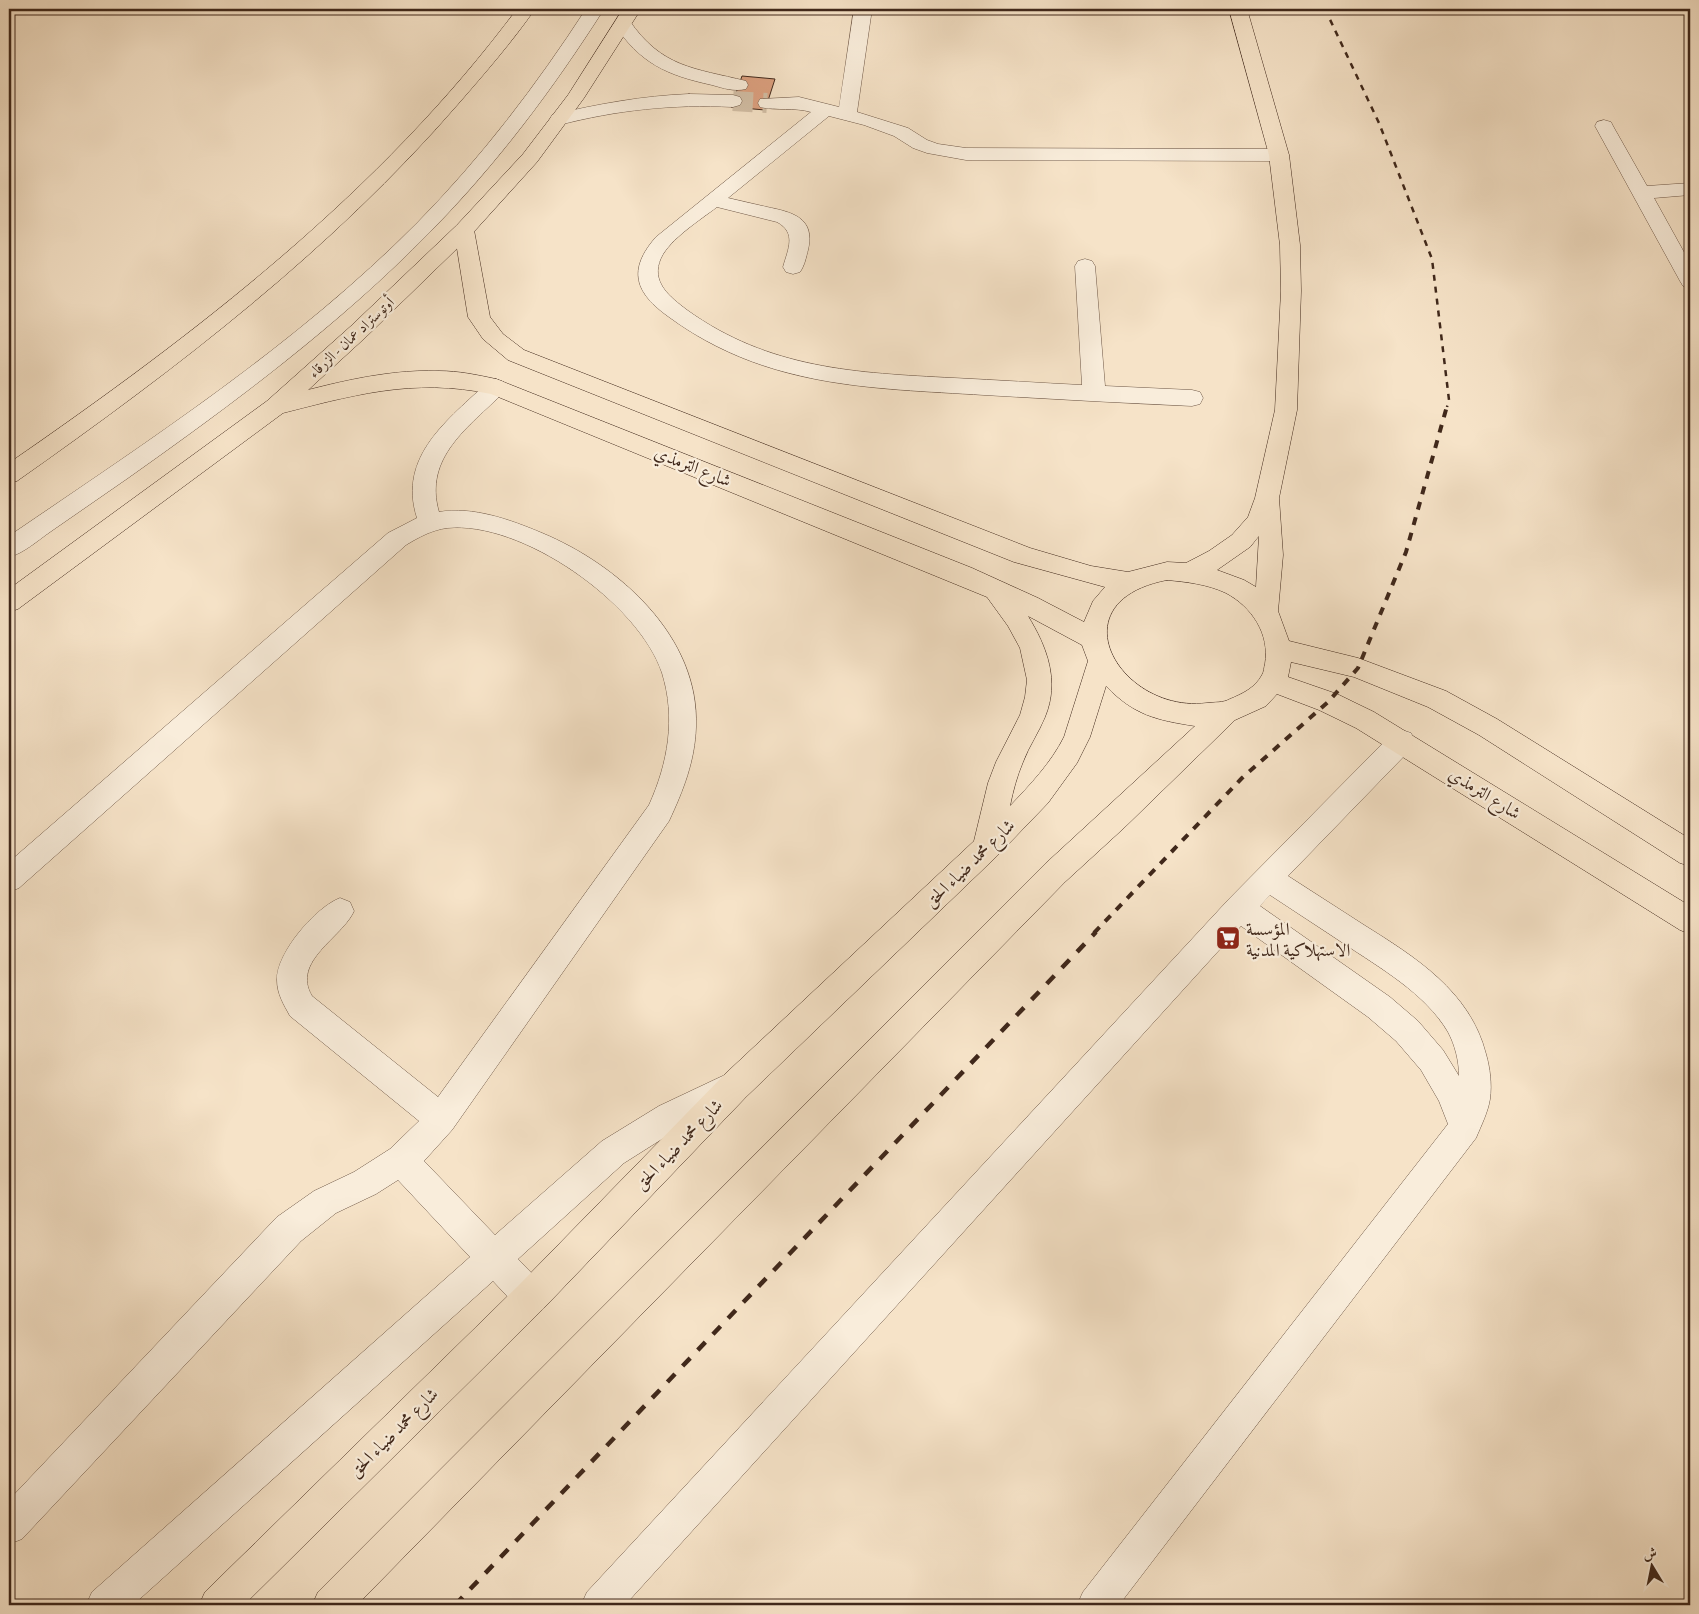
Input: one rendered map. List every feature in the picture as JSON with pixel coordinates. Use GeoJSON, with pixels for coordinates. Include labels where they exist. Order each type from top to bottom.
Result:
{"type":"FeatureCollection","features":[{"type":"Feature","properties":{"kind":"main road"},"geometry":{"type":"LineString","coordinates":[[9,475],[154,372],[233,310],[304,250],[366,193],[411,147],[451,102],[526,9]]}},
{"type":"Feature","properties":{"kind":"main road"},"geometry":{"type":"LineString","coordinates":[[1190,572],[1218,558],[1241,541],[1258,520],[1267,498],[1286,410],[1291,291],[1290,245],[1279,155],[1238,9]]}},
{"type":"Feature","properties":{"kind":"main road","name":"أوتوستراد عمان - الزرقاء"},"geometry":{"type":"LineString","coordinates":[[9,602],[275,407],[359,331],[464,230],[530,158],[559,119],[627,16]]}},
{"type":"Feature","properties":{"kind":"main road"},"geometry":{"type":"LineString","coordinates":[[464,230],[479,317],[484,328],[493,338],[516,355],[1023,555],[1074,571],[1128,582]]}},
{"type":"Feature","properties":{"kind":"main road","name":"شارع الترمذي"},"geometry":{"type":"LineString","coordinates":[[275,407],[389,381],[412,378],[456,379],[496,388],[996,589],[1097,650]]}},
{"type":"Feature","properties":{"kind":"main road"},"geometry":{"type":"LineString","coordinates":[[1265,612],[1273,555],[1272,526],[1267,498]]}},
{"type":"Feature","properties":{"kind":"main road"},"geometry":{"type":"LineString","coordinates":[[1167,571],[1190,572],[1211,576],[1250,597],[1265,612],[1275,630],[1280,650],[1278,666],[1272,682],[1261,696],[1244,707],[1225,714],[1192,716],[1151,707],[1130,695],[1112,680],[1097,650],[1095,622],[1102,606],[1113,593],[1128,582],[1153,574],[1167,571]]}},
{"type":"Feature","properties":{"kind":"main road"},"geometry":{"type":"LineString","coordinates":[[987,847],[1003,778],[1009,761],[1034,713],[1039,680],[1035,655],[1026,632],[996,589]]}},
{"type":"Feature","properties":{"kind":"main road","name":"شارع محمد ضياء الحق"},"geometry":{"type":"LineString","coordinates":[[218,1605],[531,1297],[735,1086],[987,847],[1038,795],[1068,755],[1077,737],[1097,650]]}},
{"type":"Feature","properties":{"kind":"main road"},"geometry":{"type":"LineString","coordinates":[[1280,650],[1358,668],[1437,699],[1488,727],[1690,854]]}},
{"type":"Feature","properties":{"kind":"main road","name":"شارع الترمذي"},"geometry":{"type":"LineString","coordinates":[[1272,682],[1328,702],[1402,741],[1690,921]]}},
{"type":"Feature","properties":{"kind":"main road"},"geometry":{"type":"LineString","coordinates":[[331,1605],[1055,873],[1116,819],[1225,714]]}},
{"type":"Feature","properties":{"kind":"street"},"geometry":{"type":"LineString","coordinates":[[9,535],[188,410],[284,338],[349,282],[407,228],[484,146],[546,66],[583,9]]}},
{"type":"Feature","properties":{"kind":"street"},"geometry":{"type":"LineString","coordinates":[[9,548],[197,418],[293,345],[357,290],[418,233],[493,152],[527,109],[595,9]]}},
{"type":"Feature","properties":{"kind":"street"},"geometry":{"type":"LineString","coordinates":[[847,116],[863,9]]}},
{"type":"Feature","properties":{"kind":"street"},"geometry":{"type":"LineString","coordinates":[[559,119],[633,103],[736,93],[663,64],[638,45],[627,16]]}},
{"type":"Feature","properties":{"kind":"street"},"geometry":{"type":"LineString","coordinates":[[769,96],[892,127],[920,144],[934,149],[966,154],[1279,155]]}},
{"type":"Feature","properties":{"kind":"street"},"geometry":{"type":"LineString","coordinates":[[825,110],[662,241],[649,261],[647,271],[648,282],[653,292],[662,302],[704,333],[729,347],[788,368],[852,380],[1192,398]]}},
{"type":"Feature","properties":{"kind":"street"},"geometry":{"type":"LineString","coordinates":[[1604,126],[1690,281]]}},
{"type":"Feature","properties":{"kind":"street"},"geometry":{"type":"LineString","coordinates":[[1641,194],[1690,189]]}},
{"type":"Feature","properties":{"kind":"street"},"geometry":{"type":"LineString","coordinates":[[712,200],[792,220],[798,226],[800,232],[793,267]]}},
{"type":"Feature","properties":{"kind":"street"},"geometry":{"type":"LineString","coordinates":[[1085,266],[1094,393]]}},
{"type":"Feature","properties":{"kind":"street"},"geometry":{"type":"LineString","coordinates":[[431,523],[425,508],[424,492],[429,460],[448,436],[496,388]]}},
{"type":"Feature","properties":{"kind":"street"},"geometry":{"type":"LineString","coordinates":[[9,878],[397,539],[431,523],[457,519],[469,520],[510,530],[565,553],[589,569],[630,605],[649,625],[664,647],[674,672],[681,699],[683,727],[680,756],[672,786],[659,813],[441,1118],[429,1133],[401,1160],[365,1183],[325,1202],[289,1229],[9,1526]]}},
{"type":"Feature","properties":{"kind":"street"},"geometry":{"type":"LineString","coordinates":[[600,1605],[1239,908],[1402,741]]}},
{"type":"Feature","properties":{"kind":"street"},"geometry":{"type":"LineString","coordinates":[[1096,1605],[1465,1127],[1476,1096],[1474,1060],[1462,1026],[1440,996],[1411,971],[1267,878]]}},
{"type":"Feature","properties":{"kind":"street"},"geometry":{"type":"LineString","coordinates":[[1239,908],[1379,1007],[1407,1031],[1432,1060],[1451,1092],[1465,1127]]}},
{"type":"Feature","properties":{"kind":"street"},"geometry":{"type":"LineString","coordinates":[[340,911],[305,948],[292,968],[291,988],[294,998],[300,1006],[441,1118]]}},
{"type":"Feature","properties":{"kind":"street"},"geometry":{"type":"LineString","coordinates":[[105,1605],[612,1152],[647,1128],[683,1108],[735,1086]]}},
{"type":"Feature","properties":{"kind":"street"},"geometry":{"type":"LineString","coordinates":[[401,1160],[531,1297]]}},
{"type":"Feature","properties":{"kind":"building"},"geometry":{"type":"Polygon","coordinates":[[[742,76],[775,79],[765,110],[731,107],[742,76]]]}},
{"type":"Feature","properties":{"kind":"tunnel"},"geometry":{"type":"LineString","coordinates":[[733,101],[767,103]]}},
{"type":"Feature","properties":{"kind":"railway"},"geometry":{"type":"LineString","coordinates":[[1325,9],[1379,123],[1432,259],[1449,400],[1447,407]]}},
{"type":"Feature","properties":{"kind":"railway"},"geometry":{"type":"LineString","coordinates":[[1094,933],[1242,778],[1328,702],[1358,668],[1406,552],[1447,406]]}},
{"type":"Feature","properties":{"kind":"railway"},"geometry":{"type":"LineString","coordinates":[[455,1605],[1096,932]]}},
{"type":"Feature","properties":{"kind":"place","name":"المؤسسة الاستهلاكية المدنية"},"geometry":{"type":"Point","coordinates":[1228,938]}}]}
